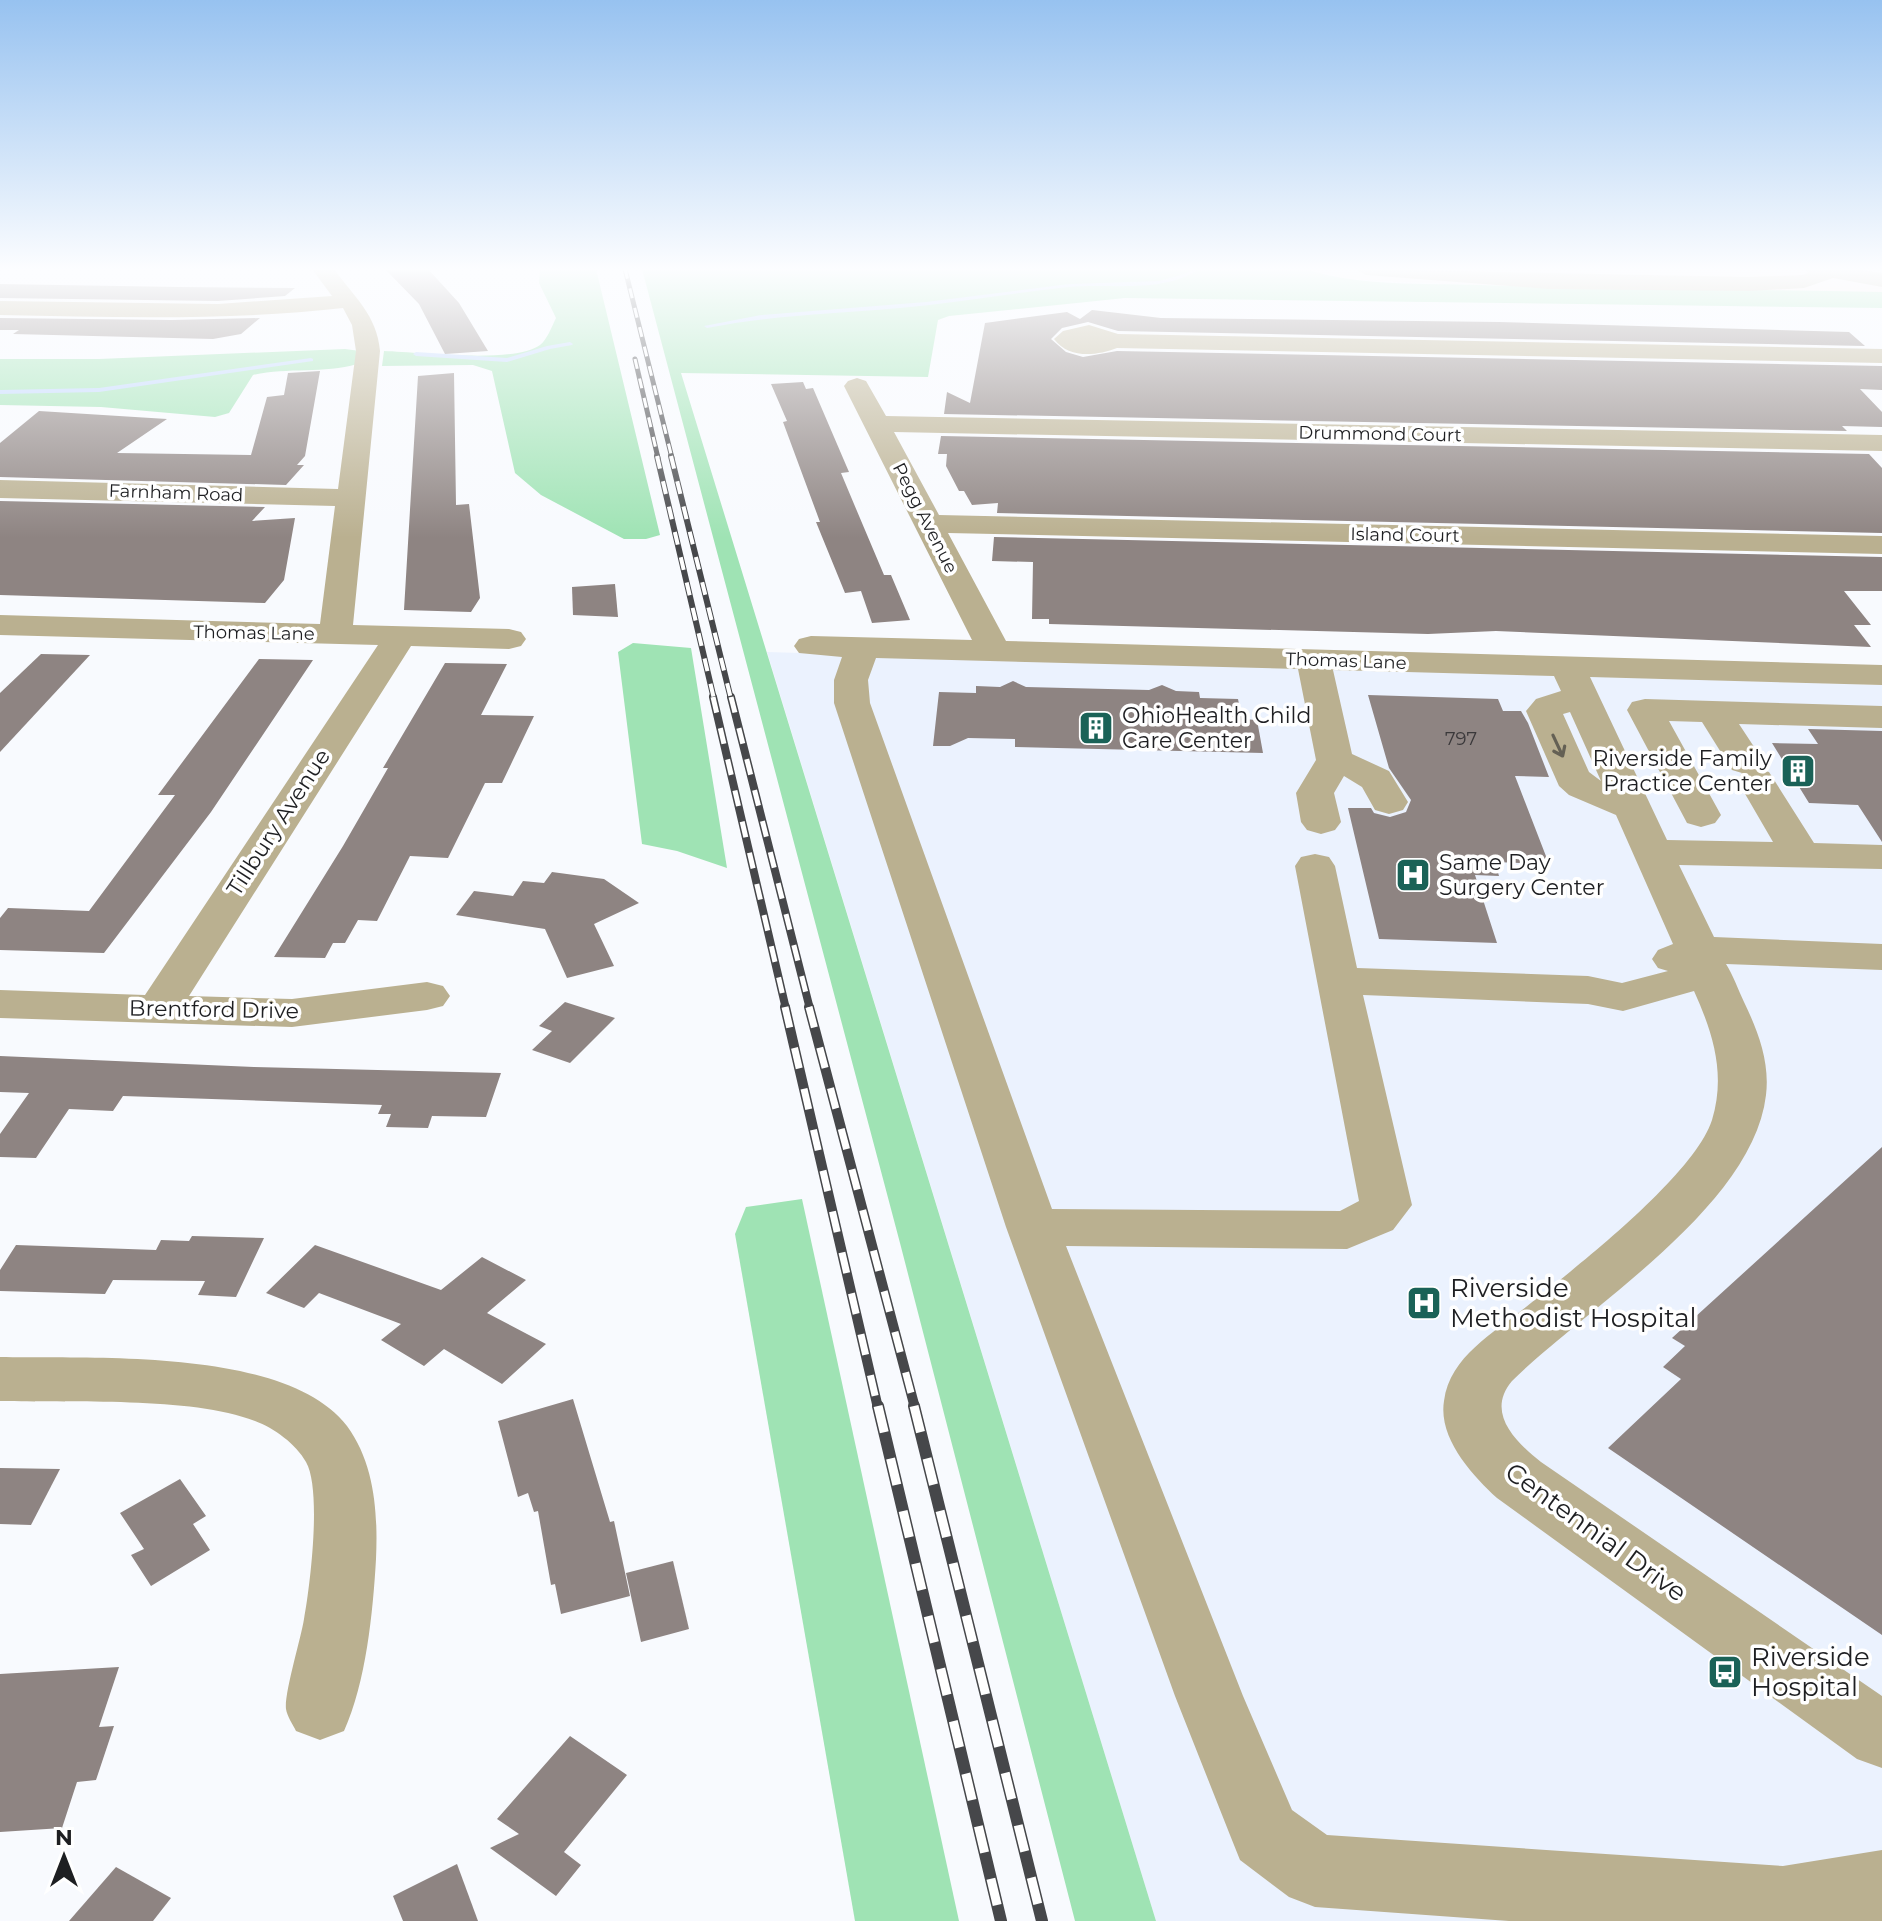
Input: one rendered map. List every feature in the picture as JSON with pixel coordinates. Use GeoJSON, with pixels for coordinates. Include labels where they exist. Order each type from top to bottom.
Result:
{"type":"FeatureCollection","features":[{"type":"Feature","properties":{"kind":"street"},"geometry":{"type":"LineString","coordinates":[[335,635],[367,359]]}},
{"type":"Feature","properties":{"kind":"street","name":"Pegg Avenue"},"geometry":{"type":"LineString","coordinates":[[857,386],[994,651]]}},
{"type":"Feature","properties":{"kind":"street","name":"Drummond Court"},"geometry":{"type":"LineString","coordinates":[[877,424],[1882,443]]}},
{"type":"Feature","properties":{"kind":"street","name":"Farnham Road"},"geometry":{"type":"LineString","coordinates":[[0,489],[351,498]]}},
{"type":"Feature","properties":{"kind":"street","name":"Island Court"},"geometry":{"type":"LineString","coordinates":[[928,524],[1882,545]]}},
{"type":"Feature","properties":{"kind":"street","name":"Thomas Lane"},"geometry":{"type":"LineString","coordinates":[[2,627],[509,639]]}},
{"type":"Feature","properties":{"kind":"street","name":"Tillbury Avenue"},"geometry":{"type":"LineString","coordinates":[[158,1009],[400,637]]}},
{"type":"Feature","properties":{"kind":"street","name":"Thomas Lane"},"geometry":{"type":"LineString","coordinates":[[811,646],[1313,660],[1574,681],[1882,675]]}},
{"type":"Feature","properties":{"kind":"street"},"geometry":{"type":"LineString","coordinates":[[862,648],[851,680],[852,703],[1032,1227],[1209,1696],[1266,1835],[1315,1871],[1783,1903],[1882,1887]]}},
{"type":"Feature","properties":{"kind":"street"},"geometry":{"type":"LineString","coordinates":[[1313,660],[1335,760],[1315,793],[1321,822]]}},
{"type":"Feature","properties":{"kind":"street","name":"Centennial Drive"},"geometry":{"type":"LineString","coordinates":[[1574,681],[1734,1029],[1742,1063],[1741,1104],[1726,1145],[1710,1171],[1693,1190],[1480,1380],[1472,1409],[1476,1431],[1485,1447],[1519,1480],[1882,1736]]}},
{"type":"Feature","properties":{"kind":"street"},"geometry":{"type":"LineString","coordinates":[[1701,815],[1645,710],[1882,717]]}},
{"type":"Feature","properties":{"kind":"street"},"geometry":{"type":"LineString","coordinates":[[1714,712],[1801,855]]}},
{"type":"Feature","properties":{"kind":"street"},"geometry":{"type":"LineString","coordinates":[[1335,760],[1378,778],[1386,788],[1389,802]]}},
{"type":"Feature","properties":{"kind":"street"},"geometry":{"type":"LineString","coordinates":[[1653,852],[1882,857]]}},
{"type":"Feature","properties":{"kind":"street"},"geometry":{"type":"LineString","coordinates":[[1032,1227],[1347,1230],[1374,1217],[1386,1205],[1315,866]]}},
{"type":"Feature","properties":{"kind":"street"},"geometry":{"type":"LineString","coordinates":[[1337,981],[1588,990],[1623,997],[1704,961],[1882,957]]}},
{"type":"Feature","properties":{"kind":"street","name":"Brentford Drive"},"geometry":{"type":"LineString","coordinates":[[0,1004],[292,1013],[427,996]]}},
{"type":"Feature","properties":{"kind":"street"},"geometry":{"type":"LineString","coordinates":[[0,1379],[183,1386],[232,1393],[278,1406],[314,1428],[338,1463],[344,1508],[345,1570],[320,1709]]}},
{"type":"Feature","properties":{"kind":"shaded area","name":"Riverside Methodist Hospital"},"geometry":{"type":"Polygon","coordinates":[[[767,652],[1882,685],[1882,1921],[1156,1921],[767,652]]]}},
{"type":"Feature","properties":{"kind":"green space"},"geometry":{"type":"Polygon","coordinates":[[[0,359],[358,359],[357,364],[332,369],[253,375],[229,413],[215,417],[101,407],[0,405],[0,359]]]}},
{"type":"Feature","properties":{"kind":"green space"},"geometry":{"type":"Polygon","coordinates":[[[383,359],[618,359],[660,535],[646,539],[624,539],[541,495],[515,473],[492,371],[473,365],[382,366],[383,359]]]}},
{"type":"Feature","properties":{"kind":"green space"},"geometry":{"type":"Polygon","coordinates":[[[666,359],[931,359],[928,377],[681,373],[1156,1921],[1075,1921],[900,1243],[666,359]]]}},
{"type":"Feature","properties":{"kind":"green space"},"geometry":{"type":"Polygon","coordinates":[[[633,643],[691,648],[727,868],[677,851],[642,844],[618,652],[633,643]]]}},
{"type":"Feature","properties":{"kind":"green space"},"geometry":{"type":"Polygon","coordinates":[[[802,1199],[959,1921],[855,1921],[735,1234],[746,1207],[802,1199]]]}},
{"type":"Feature","properties":{"kind":"building"},"geometry":{"type":"Polygon","coordinates":[[[978,359],[1507,359],[1882,366],[1882,390],[1860,389],[1882,412],[1882,427],[1842,426],[1847,431],[944,414],[947,392],[970,403],[978,359]]]}},
{"type":"Feature","properties":{"kind":"building"},"geometry":{"type":"Polygon","coordinates":[[[320,371],[305,456],[297,465],[304,465],[286,485],[0,477],[0,443],[39,411],[167,419],[117,453],[251,455],[267,397],[284,395],[288,373],[320,371]]]}},
{"type":"Feature","properties":{"kind":"building"},"geometry":{"type":"Polygon","coordinates":[[[454,373],[456,505],[469,504],[480,598],[471,612],[404,610],[418,376],[454,373]]]}},
{"type":"Feature","properties":{"kind":"building"},"geometry":{"type":"Polygon","coordinates":[[[803,382],[806,389],[813,388],[849,472],[841,473],[884,575],[891,575],[910,620],[872,623],[861,591],[845,593],[816,522],[820,522],[783,422],[787,421],[771,384],[803,382]]]}},
{"type":"Feature","properties":{"kind":"building"},"geometry":{"type":"Polygon","coordinates":[[[941,436],[1869,454],[1882,468],[1882,533],[997,513],[998,503],[972,505],[964,491],[959,491],[946,466],[947,454],[938,454],[941,436]]]}},
{"type":"Feature","properties":{"kind":"building"},"geometry":{"type":"Polygon","coordinates":[[[0,501],[265,507],[252,521],[295,518],[284,580],[265,603],[0,595],[0,501]]]}},
{"type":"Feature","properties":{"kind":"building"},"geometry":{"type":"Polygon","coordinates":[[[994,537],[1882,557],[1882,591],[1844,591],[1871,625],[1854,625],[1871,647],[1496,631],[1428,634],[1049,624],[1049,619],[1032,619],[1033,562],[992,561],[994,537]]]}},
{"type":"Feature","properties":{"kind":"building"},"geometry":{"type":"Polygon","coordinates":[[[615,584],[618,617],[573,615],[572,587],[615,584]]]}},
{"type":"Feature","properties":{"kind":"building"},"geometry":{"type":"Polygon","coordinates":[[[41,654],[90,655],[0,752],[0,693],[41,654]]]}},
{"type":"Feature","properties":{"kind":"building"},"geometry":{"type":"Polygon","coordinates":[[[259,659],[313,660],[211,812],[104,953],[0,950],[0,918],[8,908],[89,911],[175,795],[158,795],[259,659]]]}},
{"type":"Feature","properties":{"kind":"building"},"geometry":{"type":"Polygon","coordinates":[[[445,663],[507,664],[481,715],[534,716],[502,783],[485,783],[448,858],[410,856],[377,921],[358,920],[345,943],[333,943],[325,958],[274,957],[343,846],[388,768],[383,768],[445,663]]]}},
{"type":"Feature","properties":{"kind":"building","name":"OhioHealth Child Care Center"},"geometry":{"type":"Polygon","coordinates":[[[1013,681],[1026,687],[1149,690],[1162,685],[1176,691],[1199,692],[1200,698],[1238,699],[1242,719],[1257,720],[1263,753],[1015,747],[1015,739],[968,738],[950,746],[933,746],[939,692],[976,693],[976,686],[1000,687],[1013,681]]]}},
{"type":"Feature","properties":{"kind":"building"},"geometry":{"type":"Polygon","coordinates":[[[1368,695],[1498,699],[1503,711],[1521,711],[1528,723],[1549,777],[1515,776],[1549,864],[1495,862],[1499,876],[1475,875],[1497,943],[1379,939],[1348,808],[1371,808],[1374,813],[1390,817],[1406,812],[1411,800],[1389,768],[1368,695]]]}},
{"type":"Feature","properties":{"kind":"building","name":"Riverside Family Practice Center"},"geometry":{"type":"Polygon","coordinates":[[[1808,729],[1882,731],[1882,842],[1858,805],[1809,803],[1772,743],[1818,744],[1808,729]]]}},
{"type":"Feature","properties":{"kind":"building"},"geometry":{"type":"Polygon","coordinates":[[[552,872],[604,879],[639,903],[594,924],[614,966],[567,978],[545,929],[456,915],[474,891],[513,896],[523,881],[544,883],[552,872]]]}},
{"type":"Feature","properties":{"kind":"building"},"geometry":{"type":"Polygon","coordinates":[[[565,1002],[615,1018],[570,1063],[532,1050],[552,1031],[539,1026],[565,1002]]]}},
{"type":"Feature","properties":{"kind":"building"},"geometry":{"type":"Polygon","coordinates":[[[0,1056],[501,1073],[486,1117],[432,1116],[428,1128],[386,1127],[391,1114],[378,1114],[382,1105],[123,1096],[113,1111],[69,1109],[36,1158],[0,1157],[0,1134],[29,1093],[0,1092],[0,1056]]]}},
{"type":"Feature","properties":{"kind":"building"},"geometry":{"type":"Polygon","coordinates":[[[1882,1147],[1882,1635],[1608,1448],[1681,1379],[1663,1367],[1685,1346],[1672,1338],[1882,1147]]]}},
{"type":"Feature","properties":{"kind":"building"},"geometry":{"type":"Polygon","coordinates":[[[192,1236],[264,1238],[236,1297],[198,1295],[205,1281],[113,1280],[105,1294],[0,1291],[0,1270],[16,1245],[156,1250],[161,1240],[189,1241],[192,1236]]]}},
{"type":"Feature","properties":{"kind":"building"},"geometry":{"type":"Polygon","coordinates":[[[315,1245],[441,1290],[482,1257],[526,1280],[487,1313],[546,1344],[502,1384],[444,1349],[424,1366],[381,1340],[401,1324],[319,1293],[304,1308],[266,1293],[315,1245]]]}},
{"type":"Feature","properties":{"kind":"building"},"geometry":{"type":"Polygon","coordinates":[[[573,1399],[610,1522],[614,1521],[630,1596],[561,1614],[555,1584],[551,1585],[538,1511],[534,1512],[528,1493],[518,1497],[498,1421],[573,1399]]]}},
{"type":"Feature","properties":{"kind":"building"},"geometry":{"type":"Polygon","coordinates":[[[0,1468],[60,1469],[31,1525],[0,1524],[0,1468]]]}},
{"type":"Feature","properties":{"kind":"building"},"geometry":{"type":"Polygon","coordinates":[[[180,1479],[206,1516],[193,1524],[210,1550],[151,1586],[131,1555],[144,1549],[120,1513],[180,1479]]]}},
{"type":"Feature","properties":{"kind":"building"},"geometry":{"type":"Polygon","coordinates":[[[673,1561],[689,1629],[641,1642],[626,1573],[673,1561]]]}},
{"type":"Feature","properties":{"kind":"building"},"geometry":{"type":"Polygon","coordinates":[[[119,1667],[99,1727],[114,1726],[96,1780],[77,1782],[62,1828],[0,1832],[0,1674],[119,1667]]]}},
{"type":"Feature","properties":{"kind":"building"},"geometry":{"type":"Polygon","coordinates":[[[570,1736],[627,1775],[564,1852],[581,1865],[556,1896],[490,1848],[519,1834],[497,1819],[570,1736]]]}},
{"type":"Feature","properties":{"kind":"building"},"geometry":{"type":"Polygon","coordinates":[[[457,1864],[478,1921],[403,1921],[393,1896],[457,1864]]]}},
{"type":"Feature","properties":{"kind":"building"},"geometry":{"type":"Polygon","coordinates":[[[116,1867],[171,1898],[153,1921],[69,1921],[116,1867]]]}},
{"type":"Feature","properties":{"kind":"waterway"},"geometry":{"type":"LineString","coordinates":[[486,359],[511,359]]}},
{"type":"Feature","properties":{"kind":"waterway"},"geometry":{"type":"LineString","coordinates":[[0,392],[99,390],[311,360]]}},
{"type":"Feature","properties":{"kind":"railway"},"geometry":{"type":"LineString","coordinates":[[635,359],[658,458]]}},
{"type":"Feature","properties":{"kind":"railway"},"geometry":{"type":"LineString","coordinates":[[647,359],[672,458]]}},
{"type":"Feature","properties":{"kind":"railway"},"geometry":{"type":"LineString","coordinates":[[657,456],[714,699]]}},
{"type":"Feature","properties":{"kind":"railway"},"geometry":{"type":"LineString","coordinates":[[671,456],[731,699]]}},
{"type":"Feature","properties":{"kind":"railway"},"geometry":{"type":"LineString","coordinates":[[713,697],[786,1009]]}},
{"type":"Feature","properties":{"kind":"railway"},"geometry":{"type":"LineString","coordinates":[[731,697],[810,1009]]}},
{"type":"Feature","properties":{"kind":"railway"},"geometry":{"type":"LineString","coordinates":[[785,1007],[878,1408]]}},
{"type":"Feature","properties":{"kind":"railway"},"geometry":{"type":"LineString","coordinates":[[809,1007],[915,1408]]}},
{"type":"Feature","properties":{"kind":"railway"},"geometry":{"type":"LineString","coordinates":[[878,1406],[1001,1921]]}},
{"type":"Feature","properties":{"kind":"railway"},"geometry":{"type":"LineString","coordinates":[[914,1406],[1042,1921]]}},
{"type":"Feature","properties":{"kind":"place","name":"OhioHealth Child Care Center"},"geometry":{"type":"Point","coordinates":[1096,728]}},
{"type":"Feature","properties":{"kind":"place","name":"Riverside Family Practice Center"},"geometry":{"type":"Point","coordinates":[1798,771]}},
{"type":"Feature","properties":{"kind":"place","name":"Same Day Surgery Center"},"geometry":{"type":"Point","coordinates":[1413,875]}},
{"type":"Feature","properties":{"kind":"place","name":"Riverside Methodist Hospital"},"geometry":{"type":"Point","coordinates":[1424,1303]}},
{"type":"Feature","properties":{"kind":"place","name":"Riverside Hospital"},"geometry":{"type":"Point","coordinates":[1725,1672]}}]}
